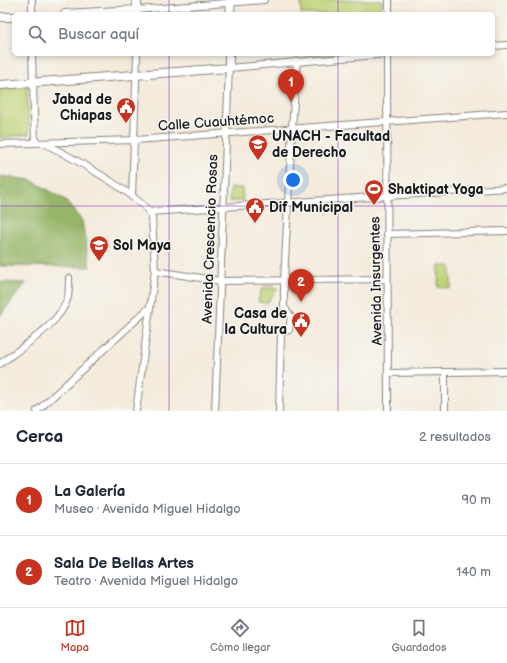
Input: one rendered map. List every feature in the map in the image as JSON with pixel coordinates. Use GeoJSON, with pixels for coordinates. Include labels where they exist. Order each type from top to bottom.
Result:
{"type":"FeatureCollection","features":[{"type":"Feature","properties":{"kind":"main road"},"geometry":{"type":"LineString","coordinates":[[137,12],[138,0]]}},
{"type":"Feature","properties":{"kind":"main road"},"geometry":{"type":"LineString","coordinates":[[230,12],[231,1]]}},
{"type":"Feature","properties":{"kind":"main road"},"geometry":{"type":"LineString","coordinates":[[0,18],[12,17]]}},
{"type":"Feature","properties":{"kind":"main road"},"geometry":{"type":"LineString","coordinates":[[0,85],[32,81],[229,68],[229,56]]}},
{"type":"Feature","properties":{"kind":"street"},"geometry":{"type":"LineString","coordinates":[[32,0],[32,12]]}},
{"type":"Feature","properties":{"kind":"street"},"geometry":{"type":"LineString","coordinates":[[137,12],[231,1],[264,0]]}},
{"type":"Feature","properties":{"kind":"street"},"geometry":{"type":"LineString","coordinates":[[389,12],[390,0]]}},
{"type":"Feature","properties":{"kind":"street"},"geometry":{"type":"LineString","coordinates":[[495,46],[507,45]]}},
{"type":"Feature","properties":{"kind":"street"},"geometry":{"type":"LineString","coordinates":[[32,56],[35,143]]}},
{"type":"Feature","properties":{"kind":"street"},"geometry":{"type":"LineString","coordinates":[[132,197],[137,56]]}},
{"type":"Feature","properties":{"kind":"street"},"geometry":{"type":"LineString","coordinates":[[229,68],[361,56]]}},
{"type":"Feature","properties":{"kind":"street","name":"Avenida Insurgentes"},"geometry":{"type":"LineString","coordinates":[[387,56],[388,411]]}},
{"type":"Feature","properties":{"kind":"street"},"geometry":{"type":"LineString","coordinates":[[279,411],[281,333],[289,330],[291,317],[284,307],[284,281],[297,61]]}},
{"type":"Feature","properties":{"kind":"street","name":"Avenida Crescencio Rosas"},"geometry":{"type":"LineString","coordinates":[[215,411],[229,68]]}},
{"type":"Feature","properties":{"kind":"street","name":"Calle Cuauhtémoc"},"geometry":{"type":"LineString","coordinates":[[0,144],[135,140],[507,113]]}},
{"type":"Feature","properties":{"kind":"street"},"geometry":{"type":"LineString","coordinates":[[45,143],[96,171],[150,212],[507,188]]}},
{"type":"Feature","properties":{"kind":"street"},"geometry":{"type":"LineString","coordinates":[[136,411],[155,272],[150,212]]}},
{"type":"Feature","properties":{"kind":"street"},"geometry":{"type":"LineString","coordinates":[[388,234],[507,231]]}},
{"type":"Feature","properties":{"kind":"street"},"geometry":{"type":"LineString","coordinates":[[155,272],[221,281],[387,280]]}},
{"type":"Feature","properties":{"kind":"street"},"geometry":{"type":"LineString","coordinates":[[0,364],[47,327],[60,314],[68,296],[69,278]]}},
{"type":"Feature","properties":{"kind":"street"},"geometry":{"type":"LineString","coordinates":[[38,411],[150,307]]}},
{"type":"Feature","properties":{"kind":"street"},"geometry":{"type":"LineString","coordinates":[[389,372],[507,371]]}},
{"type":"Feature","properties":{"kind":"street"},"geometry":{"type":"LineString","coordinates":[[445,372],[445,411]]}},
{"type":"Feature","properties":{"kind":"green space"},"geometry":{"type":"Polygon","coordinates":[[[301,0],[382,0],[381,12],[301,12],[301,0]]]}},
{"type":"Feature","properties":{"kind":"green space"},"geometry":{"type":"Polygon","coordinates":[[[27,86],[29,134],[0,138],[0,89],[27,86]]]}},
{"type":"Feature","properties":{"kind":"green space"},"geometry":{"type":"Polygon","coordinates":[[[0,176],[31,180],[64,199],[82,221],[90,267],[0,266],[0,176]]]}},
{"type":"Feature","properties":{"kind":"green space"},"geometry":{"type":"Polygon","coordinates":[[[230,188],[242,188],[243,201],[230,201],[230,188]]]}},
{"type":"Feature","properties":{"kind":"green space"},"geometry":{"type":"Polygon","coordinates":[[[439,266],[451,266],[451,288],[438,287],[439,266]]]}},
{"type":"Feature","properties":{"kind":"green space"},"geometry":{"type":"Polygon","coordinates":[[[0,282],[26,283],[0,316],[0,282]]]}},
{"type":"Feature","properties":{"kind":"green space"},"geometry":{"type":"Polygon","coordinates":[[[262,288],[278,288],[267,303],[258,302],[262,288]]]}},
{"type":"Feature","properties":{"kind":"place","name":"La Galería"},"geometry":{"type":"Point","coordinates":[291,102]}},
{"type":"Feature","properties":{"kind":"place","name":"Jabad de Chiapas"},"geometry":{"type":"Point","coordinates":[126,124]}},
{"type":"Feature","properties":{"kind":"place","name":"UNACH - Facultad de Derecho"},"geometry":{"type":"Point","coordinates":[258,161]}},
{"type":"Feature","properties":{"kind":"place","name":"Shaktipat Yoga"},"geometry":{"type":"Point","coordinates":[374,206]}},
{"type":"Feature","properties":{"kind":"place","name":"Dif Municipal"},"geometry":{"type":"Point","coordinates":[255,224]}},
{"type":"Feature","properties":{"kind":"place","name":"Sol Maya"},"geometry":{"type":"Point","coordinates":[99,262]}},
{"type":"Feature","properties":{"kind":"place","name":"Sala De Bellas Artes"},"geometry":{"type":"Point","coordinates":[301,302]}},
{"type":"Feature","properties":{"kind":"place","name":"Casa de la Cultura"},"geometry":{"type":"Point","coordinates":[301,338]}}]}
